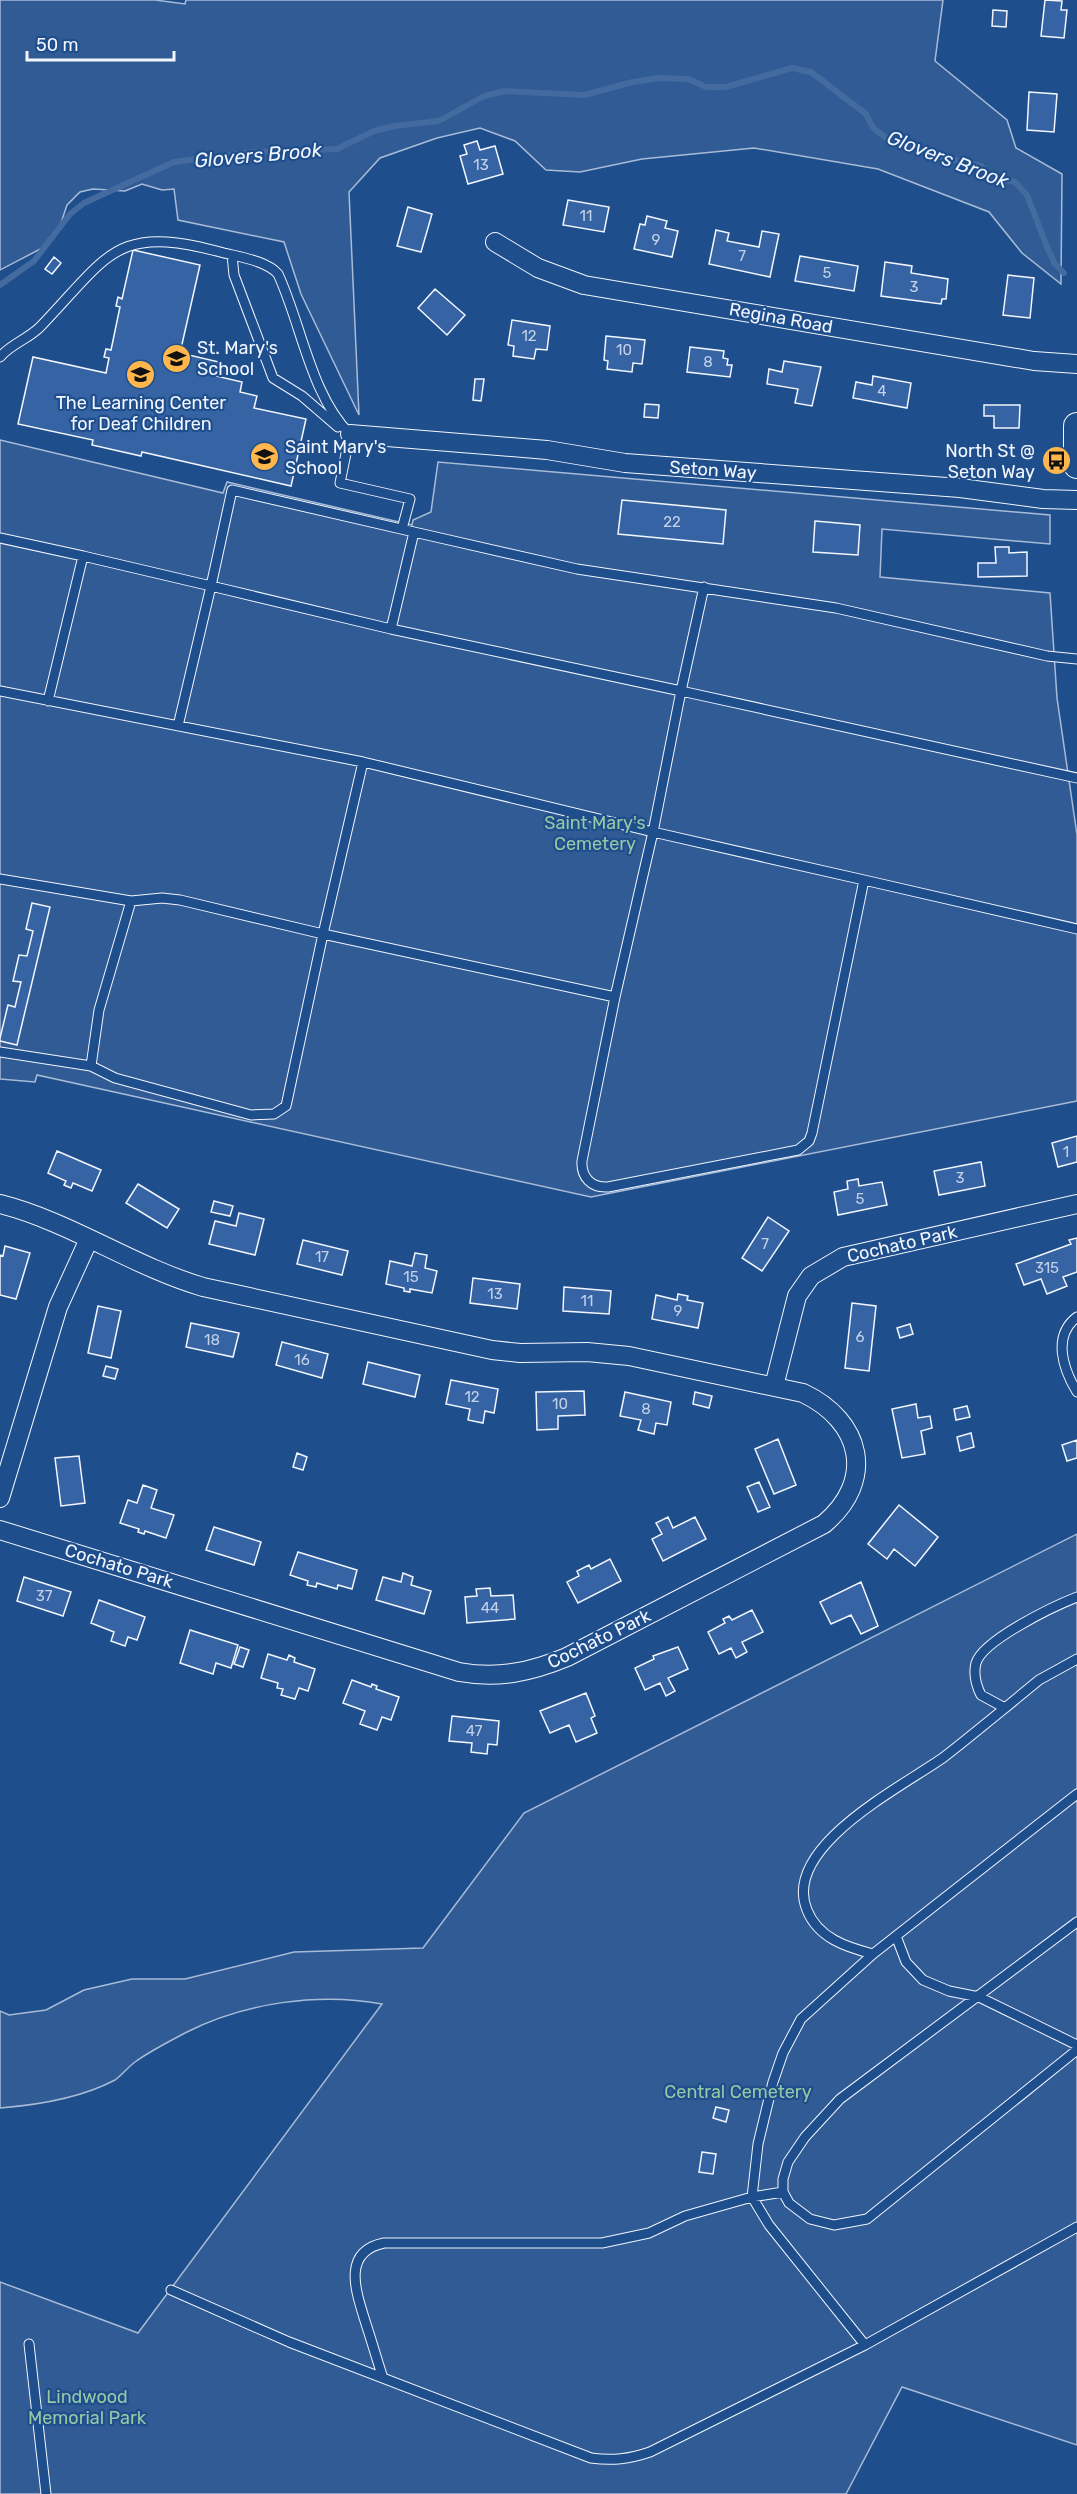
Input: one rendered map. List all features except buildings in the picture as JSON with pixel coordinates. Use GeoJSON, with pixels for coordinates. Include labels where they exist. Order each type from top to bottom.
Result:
{"type":"FeatureCollection","features":[{"type":"Feature","properties":{"kind":"main road"},"geometry":{"type":"LineString","coordinates":[[1077,426],[1077,465]]}},
{"type":"Feature","properties":{"kind":"street","name":"Regina Road"},"geometry":{"type":"LineString","coordinates":[[495,242],[538,268],[584,285],[1035,361],[1077,364]]}},
{"type":"Feature","properties":{"kind":"street","name":"Seton Way"},"geometry":{"type":"LineString","coordinates":[[350,434],[533,449],[625,463],[960,488],[1043,499],[1077,500]]}},
{"type":"Feature","properties":{"kind":"street","name":"Cochato Park"},"geometry":{"type":"LineString","coordinates":[[774,1386],[797,1296],[803,1286],[821,1268],[857,1253],[1077,1204]]}},
{"type":"Feature","properties":{"kind":"street","name":"Cochato Park"},"geometry":{"type":"LineString","coordinates":[[0,1530],[459,1672],[488,1676],[517,1673],[549,1664],[583,1649],[814,1530],[842,1508],[857,1473],[856,1453],[848,1431],[832,1412],[813,1398],[774,1386],[608,1353],[520,1353],[480,1347],[203,1287],[148,1268],[89,1239],[3,1205]]}},
{"type":"Feature","properties":{"kind":"street"},"geometry":{"type":"LineString","coordinates":[[0,1498],[58,1307],[89,1239]]}},
{"type":"Feature","properties":{"kind":"lane"},"geometry":{"type":"LineString","coordinates":[[0,357],[38,330],[102,262],[130,244],[160,240],[232,255],[268,267],[278,274],[325,399],[337,420],[350,434]]}},
{"type":"Feature","properties":{"kind":"lane"},"geometry":{"type":"LineString","coordinates":[[232,255],[234,275],[273,378],[302,396],[350,434]]}},
{"type":"Feature","properties":{"kind":"lane"},"geometry":{"type":"LineString","coordinates":[[350,434],[340,483],[410,499],[402,529]]}},
{"type":"Feature","properties":{"kind":"lane"},"geometry":{"type":"LineString","coordinates":[[178,726],[232,489],[568,568],[836,608],[1047,656],[1077,659]]}},
{"type":"Feature","properties":{"kind":"lane"},"geometry":{"type":"LineString","coordinates":[[390,629],[414,532]]}},
{"type":"Feature","properties":{"kind":"lane"},"geometry":{"type":"LineString","coordinates":[[0,538],[390,629],[1077,778]]}},
{"type":"Feature","properties":{"kind":"lane"},"geometry":{"type":"LineString","coordinates":[[48,701],[83,556]]}},
{"type":"Feature","properties":{"kind":"lane"},"geometry":{"type":"LineString","coordinates":[[704,587],[581,1164],[588,1181],[597,1186],[608,1187],[798,1150],[809,1142],[864,880]]}},
{"type":"Feature","properties":{"kind":"lane"},"geometry":{"type":"LineString","coordinates":[[0,691],[363,762],[653,832],[1077,929]]}},
{"type":"Feature","properties":{"kind":"lane"},"geometry":{"type":"LineString","coordinates":[[0,1052],[91,1066],[114,1078],[252,1115],[274,1114],[286,1106],[363,762]]}},
{"type":"Feature","properties":{"kind":"lane"},"geometry":{"type":"LineString","coordinates":[[0,879],[130,901],[162,898],[180,900],[323,934],[615,997]]}},
{"type":"Feature","properties":{"kind":"lane"},"geometry":{"type":"LineString","coordinates":[[91,1066],[99,1010],[130,901]]}},
{"type":"Feature","properties":{"kind":"lane"},"geometry":{"type":"LineString","coordinates":[[1077,1317],[1066,1325],[1061,1347],[1069,1379],[1077,1392]]}},
{"type":"Feature","properties":{"kind":"lane"},"geometry":{"type":"LineString","coordinates":[[1005,1708],[981,1695],[974,1674],[976,1661],[990,1646],[1022,1624],[1077,1597]]}},
{"type":"Feature","properties":{"kind":"lane"},"geometry":{"type":"LineString","coordinates":[[873,1954],[840,1944],[818,1929],[803,1901],[803,1883],[809,1866],[822,1847],[840,1830],[945,1756],[1039,1680],[1077,1659]]}},
{"type":"Feature","properties":{"kind":"lane"},"geometry":{"type":"LineString","coordinates":[[865,2345],[769,2225],[752,2197],[758,2144],[783,2053],[801,2019],[873,1954],[1077,1794]]}},
{"type":"Feature","properties":{"kind":"lane"},"geometry":{"type":"LineString","coordinates":[[1077,1922],[980,1997],[840,2099],[806,2137],[788,2162],[783,2179],[783,2192],[789,2203],[820,2223],[844,2225],[867,2219],[1077,2050]]}},
{"type":"Feature","properties":{"kind":"lane"},"geometry":{"type":"LineString","coordinates":[[896,1936],[906,1962],[923,1980],[949,1991],[980,1997],[1077,2044]]}},
{"type":"Feature","properties":{"kind":"lane"},"geometry":{"type":"LineString","coordinates":[[383,2378],[354,2279],[359,2258],[369,2248],[384,2243],[602,2243],[649,2233],[685,2216],[752,2197],[783,2192]]}},
{"type":"Feature","properties":{"kind":"lane"},"geometry":{"type":"LineString","coordinates":[[171,2290],[289,2342],[591,2458],[617,2460],[650,2452],[865,2345],[1077,2227]]}},
{"type":"Feature","properties":{"kind":"lane"},"geometry":{"type":"LineString","coordinates":[[29,2344],[46,2494]]}},
{"type":"Feature","properties":{"kind":"green space"},"geometry":{"type":"Polygon","coordinates":[[[0,0],[155,0],[185,4],[186,0],[943,0],[935,61],[1007,120],[1016,148],[1062,174],[1061,284],[1022,253],[989,212],[878,169],[754,148],[642,159],[580,172],[546,170],[515,141],[480,128],[437,138],[380,158],[349,192],[359,415],[301,294],[284,242],[178,220],[174,189],[162,190],[142,184],[125,191],[93,189],[80,192],[67,205],[58,232],[48,245],[0,270],[0,0]]]}},
{"type":"Feature","properties":{"kind":"green space","name":"Saint Mary's Cemetery"},"geometry":{"type":"Polygon","coordinates":[[[0,440],[223,493],[227,482],[412,525],[413,520],[431,512],[438,462],[1050,515],[1050,544],[882,529],[880,577],[1050,593],[1057,698],[1077,835],[1077,1101],[591,1197],[37,1075],[35,1082],[0,1079],[0,440]]]}},
{"type":"Feature","properties":{"kind":"green space","name":"Central Cemetery"},"geometry":{"type":"Polygon","coordinates":[[[1077,1534],[1077,2445],[902,2387],[846,2494],[0,2494],[0,2282],[138,2333],[382,2004],[333,1999],[257,2007],[209,2022],[187,2032],[135,2062],[115,2080],[88,2092],[59,2100],[0,2108],[0,2011],[9,2015],[46,2010],[84,1990],[132,1979],[185,1979],[294,1952],[423,1948],[524,1813],[1077,1534]]]}},
{"type":"Feature","properties":{"kind":"waterway","name":"Glovers Brook"},"geometry":{"type":"LineString","coordinates":[[0,285],[34,261],[70,214],[84,203],[174,162],[254,152],[337,149],[374,131],[394,126],[439,121],[484,96],[505,91],[584,95],[633,82],[659,78],[688,79],[706,87],[726,87],[792,68],[811,72],[866,114],[873,128],[889,140],[917,151],[981,166],[991,177],[1015,182],[1027,195],[1055,264],[1064,273]]}},
{"type":"Feature","properties":{"kind":"place","name":"St. Mary's School"},"geometry":{"type":"Point","coordinates":[176,358]}},
{"type":"Feature","properties":{"kind":"place","name":"The Learning Center for Deaf Children"},"geometry":{"type":"Point","coordinates":[141,374]}},
{"type":"Feature","properties":{"kind":"place","name":"Saint Mary's School"},"geometry":{"type":"Point","coordinates":[264,457]}},
{"type":"Feature","properties":{"kind":"place","name":"North St @ Seton Way"},"geometry":{"type":"Point","coordinates":[1056,461]}},
{"type":"Feature","properties":{"kind":"park label","name":"Lindwood Memorial Park"},"geometry":{"type":"Point","coordinates":[87,2407]}}]}
